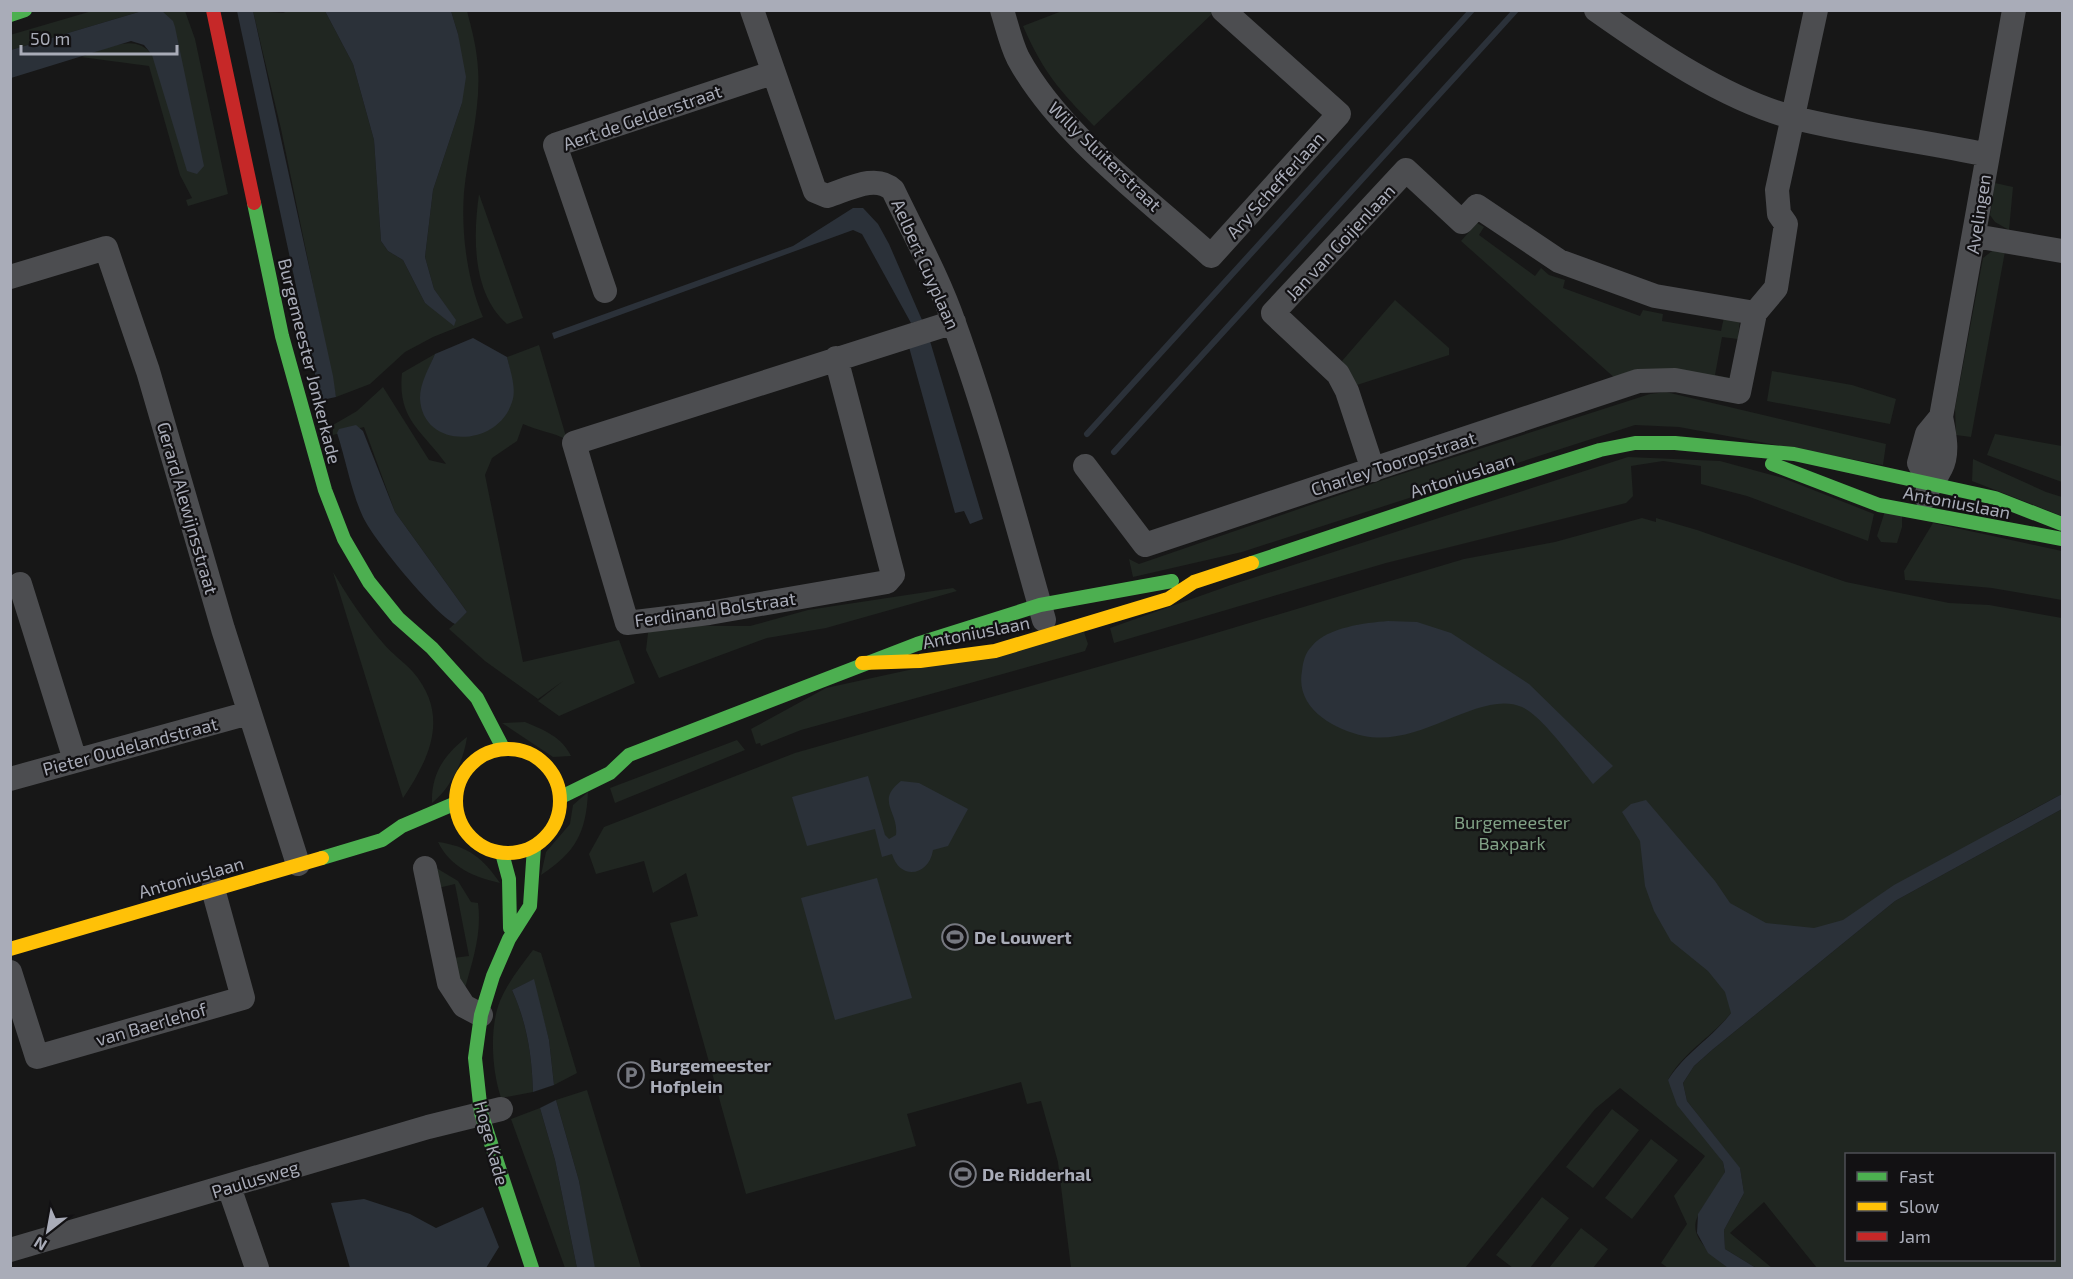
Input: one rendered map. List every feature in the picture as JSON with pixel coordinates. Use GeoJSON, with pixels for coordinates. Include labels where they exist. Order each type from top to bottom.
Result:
{"type":"FeatureCollection","features":[{"type":"Feature","properties":{"kind":"main road"},"geometry":{"type":"LineString","coordinates":[[10,15],[25,10]]}},
{"type":"Feature","properties":{"kind":"main road","name":"Burgemeester Jonkerkade"},"geometry":{"type":"LineString","coordinates":[[213,10],[282,336],[325,490],[344,539],[369,582],[399,618],[432,648],[477,698],[503,748]]}},
{"type":"Feature","properties":{"kind":"main road","name":"Antoniuslaan"},"geometry":{"type":"LineString","coordinates":[[862,663],[920,661],[995,651],[1049,636],[1168,599],[1194,582],[1600,450],[1635,443],[1675,443],[1794,454],[1995,498],[2062,524]]}},
{"type":"Feature","properties":{"kind":"main road","name":"Antoniuslaan"},"geometry":{"type":"LineString","coordinates":[[1747,451],[1793,474],[1879,505],[2062,539]]}},
{"type":"Feature","properties":{"kind":"main road","name":"Antoniuslaan"},"geometry":{"type":"LineString","coordinates":[[561,797],[610,772],[629,755],[862,663],[1040,605],[1166,580],[1194,582]]}},
{"type":"Feature","properties":{"kind":"main road"},"geometry":{"type":"LineString","coordinates":[[459,679],[459,697]]}},
{"type":"Feature","properties":{"kind":"main road"},"geometry":{"type":"LineString","coordinates":[[472,739],[479,757]]}},
{"type":"Feature","properties":{"kind":"main road"},"geometry":{"type":"LineString","coordinates":[[503,748],[526,751],[537,757],[554,773],[561,797],[555,826],[546,838],[534,847],[518,852],[502,853],[481,845],[459,831],[456,803],[461,777],[479,757],[503,748]]}},
{"type":"Feature","properties":{"kind":"main road","name":"Antoniuslaan"},"geometry":{"type":"LineString","coordinates":[[606,754],[629,755]]}},
{"type":"Feature","properties":{"kind":"main road"},"geometry":{"type":"LineString","coordinates":[[554,773],[571,767]]}},
{"type":"Feature","properties":{"kind":"main road","name":"Antoniuslaan"},"geometry":{"type":"LineString","coordinates":[[382,840],[402,826],[456,803]]}},
{"type":"Feature","properties":{"kind":"main road","name":"Antoniuslaan"},"geometry":{"type":"LineString","coordinates":[[10,949],[382,840],[409,839]]}},
{"type":"Feature","properties":{"kind":"main road","name":"Hoge Kade"},"geometry":{"type":"LineString","coordinates":[[532,1269],[475,1058],[481,1015],[493,976],[509,939],[531,906],[534,847]]}},
{"type":"Feature","properties":{"kind":"main road","name":"Hoge Kade"},"geometry":{"type":"LineString","coordinates":[[502,853],[510,885],[509,939]]}},
{"type":"Feature","properties":{"kind":"street","name":"Aelbert Cuyplaan"},"geometry":{"type":"LineString","coordinates":[[752,10],[772,73],[815,191],[827,196],[877,181],[886,183],[893,190],[936,279],[954,322],[1002,473],[1049,636]]}},
{"type":"Feature","properties":{"kind":"street","name":"Willy Sluiterstraat"},"geometry":{"type":"LineString","coordinates":[[1002,10],[1017,56],[1047,102],[1091,148],[1211,256]]}},
{"type":"Feature","properties":{"kind":"street","name":"Ary Schefferlaan"},"geometry":{"type":"LineString","coordinates":[[1211,256],[1340,114],[1223,10]]}},
{"type":"Feature","properties":{"kind":"street"},"geometry":{"type":"LineString","coordinates":[[1596,10],[1659,54],[1752,102],[1794,118],[1987,155]]}},
{"type":"Feature","properties":{"kind":"street"},"geometry":{"type":"LineString","coordinates":[[1755,313],[1776,288],[1786,224],[1779,214],[1777,190],[1816,10]]}},
{"type":"Feature","properties":{"kind":"street","name":"Avelingen"},"geometry":{"type":"LineString","coordinates":[[1922,513],[1929,482],[1941,468],[1945,438],[1941,417],[2014,10]]}},
{"type":"Feature","properties":{"kind":"street","name":"Aert de Gelderstraat"},"geometry":{"type":"LineString","coordinates":[[605,291],[555,145],[772,73]]}},
{"type":"Feature","properties":{"kind":"street","name":"Jan van Goijenlaan"},"geometry":{"type":"LineString","coordinates":[[1373,470],[1347,391],[1338,374],[1273,313],[1407,170],[1462,222],[1477,206],[1559,261],[1655,296],[1755,313]]}},
{"type":"Feature","properties":{"kind":"street"},"geometry":{"type":"LineString","coordinates":[[1975,236],[2062,251]]}},
{"type":"Feature","properties":{"kind":"street","name":"Gerard Alewijnsstraat"},"geometry":{"type":"LineString","coordinates":[[10,277],[106,248],[148,371],[249,713],[298,864]]}},
{"type":"Feature","properties":{"kind":"street","name":"Charley Tooropstraat"},"geometry":{"type":"LineString","coordinates":[[1085,466],[1145,545],[1638,381],[1675,380],[1739,392],[1755,313]]}},
{"type":"Feature","properties":{"kind":"street","name":"Ferdinand Bolstraat"},"geometry":{"type":"LineString","coordinates":[[836,358],[893,575],[887,582],[709,613],[627,623],[574,443],[836,358],[954,322]]}},
{"type":"Feature","properties":{"kind":"street"},"geometry":{"type":"LineString","coordinates":[[20,584],[75,760]]}},
{"type":"Feature","properties":{"kind":"street","name":"Pieter Oudelandstraat"},"geometry":{"type":"LineString","coordinates":[[10,779],[249,713]]}},
{"type":"Feature","properties":{"kind":"street"},"geometry":{"type":"LineString","coordinates":[[425,868],[449,983],[465,1006],[481,1015]]}},
{"type":"Feature","properties":{"kind":"street","name":"van Baerlehof"},"geometry":{"type":"LineString","coordinates":[[10,972],[37,1057],[243,998],[213,889]]}},
{"type":"Feature","properties":{"kind":"street","name":"Paulusweg"},"geometry":{"type":"LineString","coordinates":[[10,1250],[491,1111]]}},
{"type":"Feature","properties":{"kind":"street"},"geometry":{"type":"LineString","coordinates":[[229,1187],[257,1269]]}},
{"type":"Feature","properties":{"kind":"green space"},"geometry":{"type":"Polygon","coordinates":[[[1211,10],[1213,13],[1094,126],[1045,69],[1023,26],[1062,11],[1211,10]]]}},
{"type":"Feature","properties":{"kind":"green space"},"geometry":{"type":"Polygon","coordinates":[[[92,11],[142,11],[11,50],[10,35],[92,11]]]}},
{"type":"Feature","properties":{"kind":"green space"},"geometry":{"type":"Polygon","coordinates":[[[161,11],[185,11],[195,39],[228,194],[188,206],[186,200],[192,198],[180,175],[149,66],[81,57],[128,43],[145,48],[152,55],[161,11]]]}},
{"type":"Feature","properties":{"kind":"green space"},"geometry":{"type":"Polygon","coordinates":[[[253,11],[283,13],[325,11],[353,64],[374,140],[381,241],[388,251],[403,260],[425,303],[455,320],[434,289],[425,257],[433,190],[462,103],[458,34],[451,11],[467,11],[474,40],[477,54],[478,99],[464,192],[463,223],[469,272],[483,317],[433,337],[405,352],[370,384],[336,397],[281,129],[253,11]]]}},
{"type":"Feature","properties":{"kind":"green space"},"geometry":{"type":"Polygon","coordinates":[[[1995,183],[2013,187],[2009,230],[1995,222],[1990,215],[1995,183]]]}},
{"type":"Feature","properties":{"kind":"green space"},"geometry":{"type":"Polygon","coordinates":[[[479,194],[523,318],[507,324],[487,297],[481,281],[476,246],[479,194]]]}},
{"type":"Feature","properties":{"kind":"green space"},"geometry":{"type":"Polygon","coordinates":[[[1477,223],[1484,227],[1479,235],[1535,276],[1541,268],[1549,275],[1565,280],[1563,288],[1640,316],[1643,310],[1663,314],[1662,321],[1721,331],[1724,317],[1740,319],[1738,339],[1722,337],[1715,375],[1730,378],[1617,380],[1461,241],[1477,223]]]}},
{"type":"Feature","properties":{"kind":"green space"},"geometry":{"type":"Polygon","coordinates":[[[2006,246],[1971,437],[1956,435],[1955,408],[1983,258],[1992,251],[2006,246]]]}},
{"type":"Feature","properties":{"kind":"green space"},"geometry":{"type":"Polygon","coordinates":[[[1395,300],[1449,348],[1449,355],[1357,385],[1342,361],[1395,300]]]}},
{"type":"Feature","properties":{"kind":"green space"},"geometry":{"type":"Polygon","coordinates":[[[539,345],[567,440],[523,424],[517,441],[492,458],[485,475],[523,662],[619,640],[635,683],[559,716],[538,701],[563,681],[538,699],[485,661],[449,629],[467,612],[395,512],[364,427],[333,435],[333,425],[357,411],[383,387],[429,460],[446,464],[413,424],[408,414],[402,389],[402,373],[435,354],[422,391],[425,415],[489,430],[505,414],[512,398],[512,380],[507,357],[539,345]]]}},
{"type":"Feature","properties":{"kind":"green space"},"geometry":{"type":"Polygon","coordinates":[[[1772,371],[1852,385],[1896,399],[1890,424],[1767,401],[1772,371]]]}},
{"type":"Feature","properties":{"kind":"green space"},"geometry":{"type":"Polygon","coordinates":[[[1666,392],[1886,444],[1883,465],[1679,427],[1635,425],[1242,552],[1133,577],[1129,559],[1139,564],[1386,479],[1650,394],[1666,392]]]}},
{"type":"Feature","properties":{"kind":"green space"},"geometry":{"type":"Polygon","coordinates":[[[1995,434],[2062,446],[2062,482],[1987,455],[1995,434]]]}},
{"type":"Feature","properties":{"kind":"green space"},"geometry":{"type":"Polygon","coordinates":[[[1628,457],[1720,461],[1783,478],[1874,514],[1868,541],[1747,496],[1701,484],[1701,466],[1663,461],[1631,466],[1633,496],[1626,503],[1386,563],[1114,643],[1110,628],[1231,585],[1628,457]]]}},
{"type":"Feature","properties":{"kind":"green space"},"geometry":{"type":"Polygon","coordinates":[[[1973,459],[2062,497],[2062,516],[1972,481],[1973,459]]]}},
{"type":"Feature","properties":{"kind":"green space"},"geometry":{"type":"Polygon","coordinates":[[[1885,511],[1902,514],[1902,527],[1897,543],[1881,542],[1877,536],[1885,511]]]}},
{"type":"Feature","properties":{"kind":"green space","name":"Burgemeester Baxpark"},"geometry":{"type":"Polygon","coordinates":[[[1642,518],[1656,522],[1656,518],[1697,530],[1846,582],[1949,603],[1989,605],[2062,618],[2062,794],[2008,823],[1731,1013],[1681,1061],[1668,1080],[1723,1162],[1725,1172],[1700,1211],[1696,1221],[1696,1230],[1700,1240],[1728,1268],[1668,1268],[1661,1263],[1687,1224],[1674,1196],[1705,1156],[1620,1088],[1595,1109],[1465,1268],[1071,1268],[1058,1162],[1041,1101],[1027,1104],[1021,1082],[907,1114],[916,1146],[746,1194],[670,923],[698,916],[686,873],[653,893],[644,861],[596,874],[589,854],[604,827],[795,753],[1196,639],[1464,559],[1555,542],[1642,518]]]}},
{"type":"Feature","properties":{"kind":"green space"},"geometry":{"type":"Polygon","coordinates":[[[1933,523],[2062,551],[2062,600],[1992,588],[1905,580],[1904,571],[1933,523]]]}},
{"type":"Feature","properties":{"kind":"green space"},"geometry":{"type":"Polygon","coordinates":[[[333,572],[356,609],[376,635],[413,672],[431,704],[432,736],[428,752],[403,798],[333,572]]]}},
{"type":"Feature","properties":{"kind":"green space"},"geometry":{"type":"Polygon","coordinates":[[[953,588],[957,591],[826,628],[767,638],[659,678],[646,650],[648,633],[658,626],[750,626],[808,610],[953,588]]]}},
{"type":"Feature","properties":{"kind":"green space"},"geometry":{"type":"Polygon","coordinates":[[[1084,632],[1088,644],[1085,651],[801,730],[761,746],[760,743],[756,744],[751,729],[826,688],[1084,632]]]}},
{"type":"Feature","properties":{"kind":"green space"},"geometry":{"type":"Polygon","coordinates":[[[525,722],[558,739],[571,756],[553,757],[502,723],[525,722]]]}},
{"type":"Feature","properties":{"kind":"green space"},"geometry":{"type":"Polygon","coordinates":[[[467,737],[463,755],[451,782],[432,803],[434,782],[441,765],[452,750],[467,737]]]}},
{"type":"Feature","properties":{"kind":"green space"},"geometry":{"type":"Polygon","coordinates":[[[737,740],[745,750],[615,803],[610,788],[737,740]]]}},
{"type":"Feature","properties":{"kind":"green space"},"geometry":{"type":"Polygon","coordinates":[[[588,792],[585,819],[577,840],[563,858],[541,875],[546,852],[570,824],[573,805],[588,792]]]}},
{"type":"Feature","properties":{"kind":"green space"},"geometry":{"type":"Polygon","coordinates":[[[2062,809],[2062,1268],[1817,1268],[1764,1202],[1730,1233],[1772,1268],[1756,1268],[1725,1249],[1724,1230],[1744,1193],[1740,1169],[1687,1101],[1683,1083],[1694,1066],[1895,901],[2062,809]]]}},
{"type":"Feature","properties":{"kind":"green space"},"geometry":{"type":"Polygon","coordinates":[[[438,842],[458,847],[474,855],[500,883],[481,878],[456,865],[438,842]]]}},
{"type":"Feature","properties":{"kind":"green space"},"geometry":{"type":"Polygon","coordinates":[[[433,866],[458,881],[471,902],[478,903],[478,935],[465,988],[459,986],[453,958],[469,956],[455,884],[438,888],[433,866]]]}},
{"type":"Feature","properties":{"kind":"green space"},"geometry":{"type":"Polygon","coordinates":[[[533,950],[541,953],[577,1073],[554,1085],[549,1040],[533,980],[512,990],[528,1040],[533,1092],[501,1098],[493,1050],[494,1024],[500,1001],[507,987],[533,950]]]}},
{"type":"Feature","properties":{"kind":"green space"},"geometry":{"type":"Polygon","coordinates":[[[587,1090],[641,1268],[595,1268],[593,1263],[579,1181],[556,1100],[587,1090]]]}},
{"type":"Feature","properties":{"kind":"green space"},"geometry":{"type":"Polygon","coordinates":[[[540,1108],[555,1160],[577,1268],[565,1268],[511,1119],[540,1108]]]}},
{"type":"Feature","properties":{"kind":"green space"},"geometry":{"type":"Polygon","coordinates":[[[1612,1109],[1639,1130],[1593,1188],[1566,1167],[1612,1109]]]}},
{"type":"Feature","properties":{"kind":"green space"},"geometry":{"type":"Polygon","coordinates":[[[1651,1139],[1678,1160],[1632,1219],[1605,1198],[1651,1139]]]}},
{"type":"Feature","properties":{"kind":"green space"},"geometry":{"type":"Polygon","coordinates":[[[1542,1197],[1569,1218],[1530,1268],[1513,1268],[1496,1255],[1542,1197]]]}},
{"type":"Feature","properties":{"kind":"green space"},"geometry":{"type":"Polygon","coordinates":[[[1581,1228],[1608,1249],[1593,1268],[1549,1268],[1581,1228]]]}},
{"type":"Feature","properties":{"kind":"shaded area"},"geometry":{"type":"Polygon","coordinates":[[[142,11],[162,11],[173,21],[204,166],[197,174],[187,171],[152,55],[144,45],[131,41],[11,78],[11,50],[142,11]]]}},
{"type":"Feature","properties":{"kind":"shaded area"},"geometry":{"type":"Polygon","coordinates":[[[237,11],[253,11],[336,397],[322,400],[314,370],[237,11]]]}},
{"type":"Feature","properties":{"kind":"shaded area"},"geometry":{"type":"Polygon","coordinates":[[[325,11],[451,11],[466,77],[462,103],[433,190],[425,257],[434,289],[456,320],[454,326],[425,303],[403,260],[388,251],[381,241],[374,140],[353,64],[325,11]]]}},
{"type":"Feature","properties":{"kind":"shaded area"},"geometry":{"type":"Polygon","coordinates":[[[853,208],[863,208],[878,224],[922,320],[911,323],[862,234],[853,230],[554,339],[552,333],[793,246],[853,208]]]}},
{"type":"Feature","properties":{"kind":"shaded area"},"geometry":{"type":"Polygon","coordinates":[[[473,338],[507,357],[513,385],[512,402],[504,417],[492,428],[477,435],[461,437],[446,434],[433,427],[424,415],[420,398],[425,376],[435,354],[473,338]]]}},
{"type":"Feature","properties":{"kind":"shaded area"},"geometry":{"type":"Polygon","coordinates":[[[930,341],[983,519],[970,524],[964,511],[955,513],[909,347],[930,341]]]}},
{"type":"Feature","properties":{"kind":"shaded area"},"geometry":{"type":"Polygon","coordinates":[[[356,425],[363,431],[395,512],[467,612],[455,624],[445,617],[405,575],[363,517],[337,433],[339,429],[356,425]]]}},
{"type":"Feature","properties":{"kind":"shaded area"},"geometry":{"type":"Polygon","coordinates":[[[1388,621],[1417,622],[1451,633],[1529,684],[1613,766],[1593,784],[1539,720],[1522,707],[1505,704],[1468,711],[1407,734],[1386,737],[1352,733],[1329,722],[1310,706],[1304,696],[1301,684],[1302,671],[1308,652],[1319,640],[1337,630],[1388,621]]]}},
{"type":"Feature","properties":{"kind":"shaded area"},"geometry":{"type":"Polygon","coordinates":[[[868,776],[885,835],[889,839],[896,835],[889,801],[890,795],[893,788],[901,781],[919,783],[968,809],[948,846],[933,850],[930,859],[920,870],[914,872],[901,868],[892,854],[882,857],[875,829],[807,846],[792,797],[868,776]]]}},
{"type":"Feature","properties":{"kind":"shaded area"},"geometry":{"type":"Polygon","coordinates":[[[2062,794],[2062,809],[1895,901],[1694,1066],[1683,1083],[1687,1101],[1740,1168],[1744,1193],[1724,1230],[1725,1249],[1756,1268],[1728,1268],[1708,1253],[1697,1233],[1698,1214],[1725,1172],[1723,1162],[1677,1105],[1668,1080],[1682,1062],[1731,1013],[1725,992],[1708,971],[1671,941],[1654,911],[1645,886],[1640,841],[1622,812],[1631,804],[1646,800],[1715,881],[1730,903],[1766,923],[1814,928],[1843,920],[1894,885],[2062,794]]]}},
{"type":"Feature","properties":{"kind":"shaded area"},"geometry":{"type":"Polygon","coordinates":[[[877,878],[912,998],[835,1020],[801,898],[877,878]]]}},
{"type":"Feature","properties":{"kind":"shaded area"},"geometry":{"type":"Polygon","coordinates":[[[534,979],[549,1040],[554,1085],[533,1092],[528,1040],[512,990],[534,979]]]}},
{"type":"Feature","properties":{"kind":"shaded area"},"geometry":{"type":"Polygon","coordinates":[[[556,1100],[579,1181],[595,1268],[577,1268],[555,1160],[540,1108],[556,1100]]]}},
{"type":"Feature","properties":{"kind":"shaded area"},"geometry":{"type":"Polygon","coordinates":[[[364,1199],[410,1214],[436,1228],[483,1207],[499,1247],[486,1268],[350,1268],[331,1203],[364,1199]]]}},
{"type":"Feature","properties":{"kind":"waterway"},"geometry":{"type":"LineString","coordinates":[[1087,434],[1472,10]]}},
{"type":"Feature","properties":{"kind":"waterway"},"geometry":{"type":"LineString","coordinates":[[1114,452],[1516,10]]}},
{"type":"Feature","properties":{"kind":"traffic: fast"},"geometry":{"type":"LineString","coordinates":[[10,15],[25,10]]}},
{"type":"Feature","properties":{"kind":"traffic: fast"},"geometry":{"type":"LineString","coordinates":[[254,203],[282,336],[325,490],[344,539],[369,582],[398,618],[432,648],[477,698],[503,748]]}},
{"type":"Feature","properties":{"kind":"traffic: fast"},"geometry":{"type":"LineString","coordinates":[[1252,563],[1468,491],[1600,450],[1635,443],[1675,443],[1794,454],[1995,498],[2062,524]]}},
{"type":"Feature","properties":{"kind":"traffic: fast"},"geometry":{"type":"LineString","coordinates":[[1772,464],[1879,505],[2062,539]]}},
{"type":"Feature","properties":{"kind":"traffic: fast"},"geometry":{"type":"LineString","coordinates":[[561,797],[610,773],[629,755],[917,644],[1040,605],[1172,581]]}},
{"type":"Feature","properties":{"kind":"traffic: fast"},"geometry":{"type":"LineString","coordinates":[[322,858],[382,840],[402,826],[456,803]]}},
{"type":"Feature","properties":{"kind":"traffic: fast"},"geometry":{"type":"LineString","coordinates":[[532,1268],[481,1113],[475,1058],[481,1015],[493,976],[509,939],[530,906],[534,847]]}},
{"type":"Feature","properties":{"kind":"traffic: fast"},"geometry":{"type":"LineString","coordinates":[[502,853],[509,879],[510,928]]}},
{"type":"Feature","properties":{"kind":"traffic: slow"},"geometry":{"type":"LineString","coordinates":[[862,663],[920,661],[995,651],[1168,599],[1194,582],[1252,563]]}},
{"type":"Feature","properties":{"kind":"traffic: slow"},"geometry":{"type":"LineString","coordinates":[[508,749],[528,753],[545,764],[556,781],[560,801],[556,821],[545,838],[528,849],[508,853],[488,849],[471,838],[460,821],[456,801],[460,781],[471,764],[488,753],[508,749]]}},
{"type":"Feature","properties":{"kind":"traffic: slow"},"geometry":{"type":"LineString","coordinates":[[10,949],[322,858]]}},
{"type":"Feature","properties":{"kind":"traffic: jam"},"geometry":{"type":"LineString","coordinates":[[213,10],[254,203]]}},
{"type":"Feature","properties":{"kind":"place","name":"De Louwert"},"geometry":{"type":"Point","coordinates":[955,937]}},
{"type":"Feature","properties":{"kind":"place","name":"Burgemeester Hofplein"},"geometry":{"type":"Point","coordinates":[631,1075]}},
{"type":"Feature","properties":{"kind":"place","name":"De Ridderhal"},"geometry":{"type":"Point","coordinates":[963,1174]}}]}
